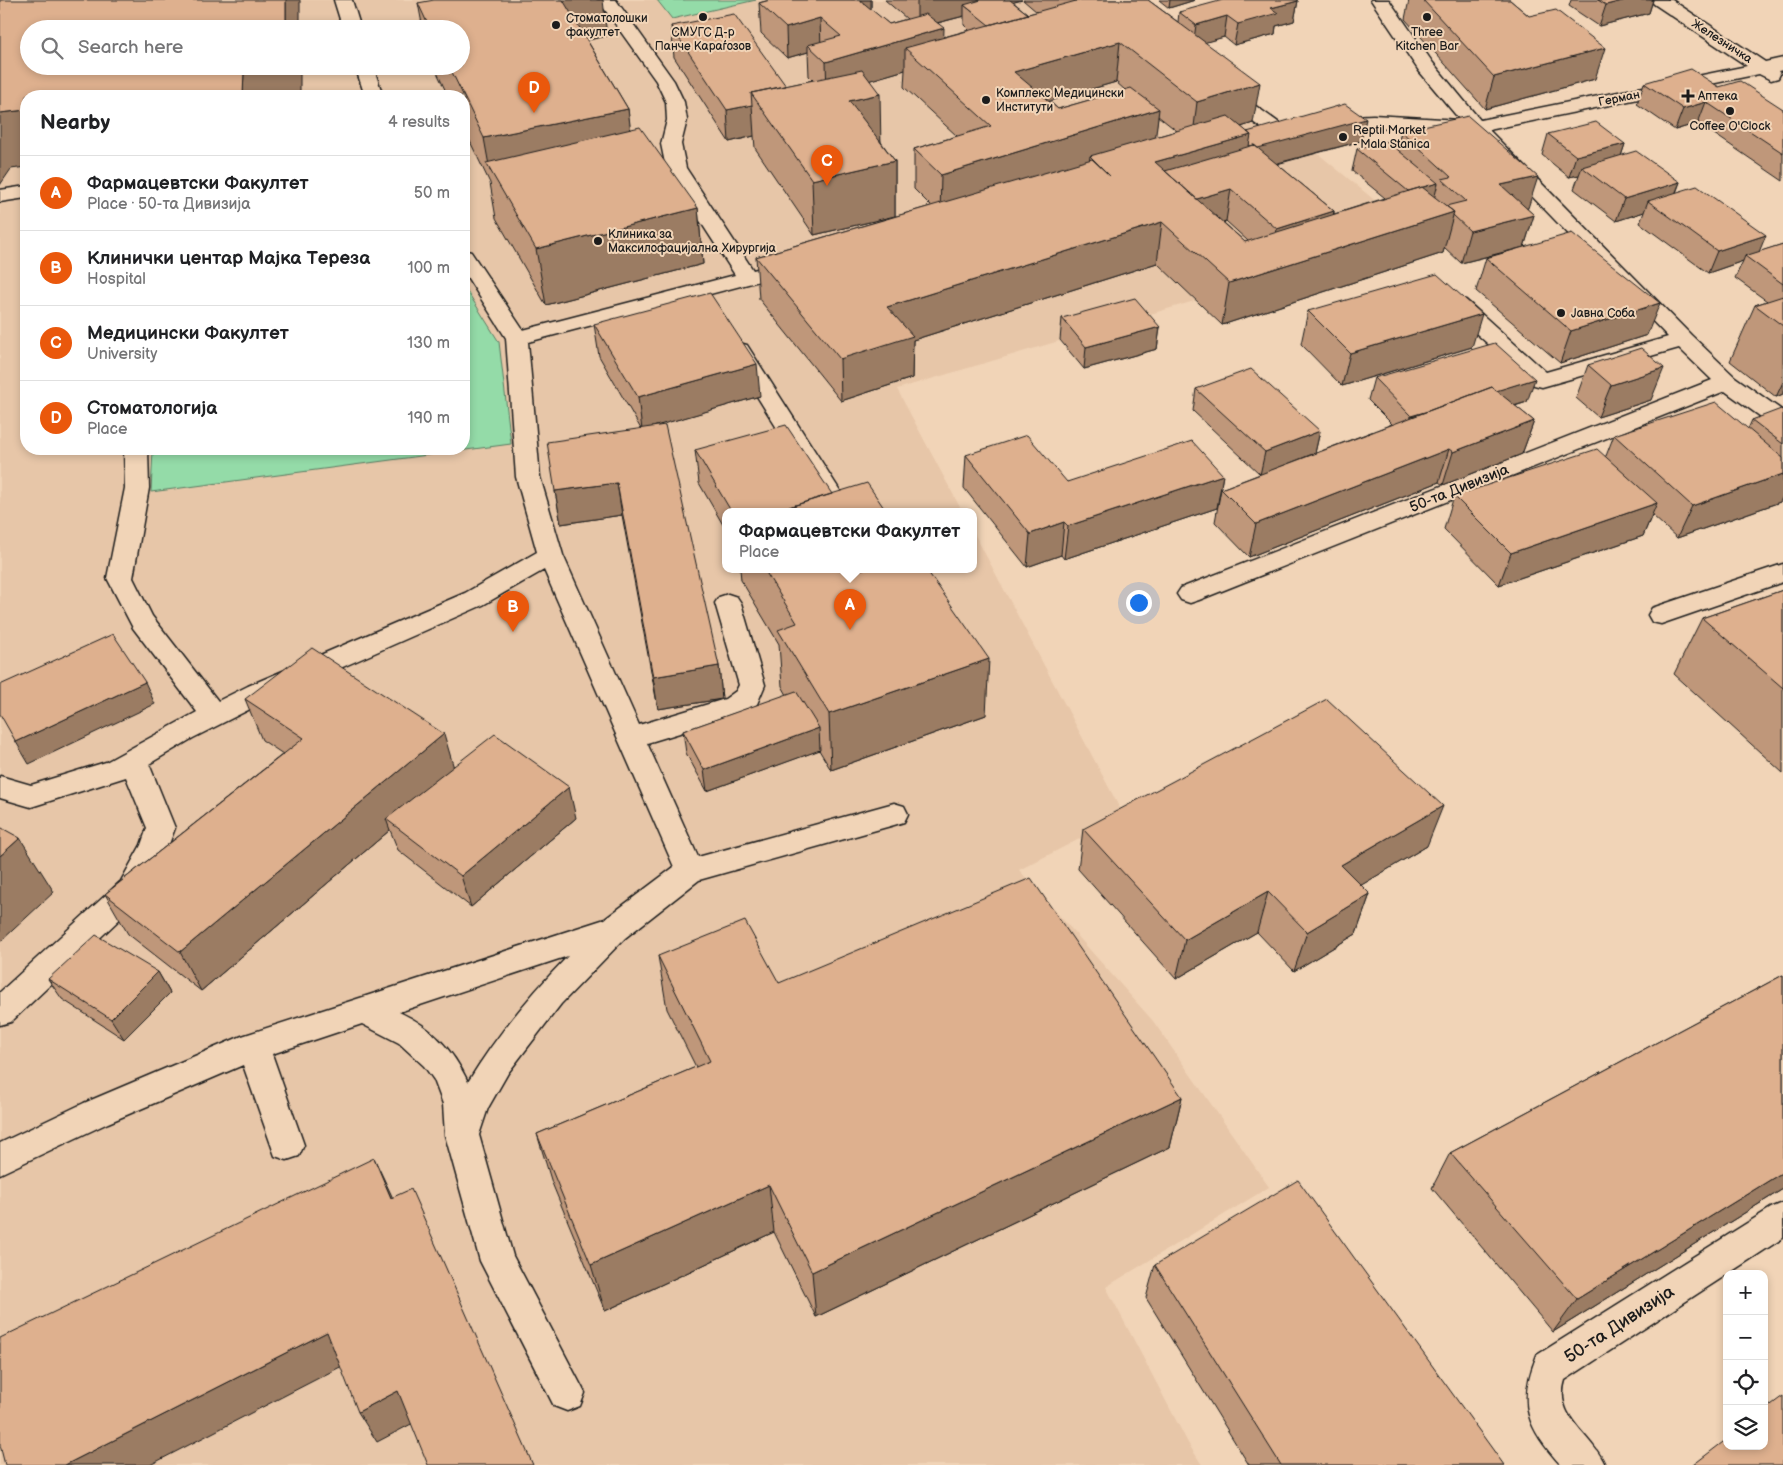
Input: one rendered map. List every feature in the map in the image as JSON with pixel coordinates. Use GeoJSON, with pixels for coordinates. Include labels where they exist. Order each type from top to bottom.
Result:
{"type":"FeatureCollection","features":[{"type":"Feature","properties":{"kind":"street"},"geometry":{"type":"LineString","coordinates":[[343,0],[349,20]]}},
{"type":"Feature","properties":{"kind":"street"},"geometry":{"type":"LineString","coordinates":[[606,0],[665,81],[675,102],[677,120],[671,144],[676,168],[748,279]]}},
{"type":"Feature","properties":{"kind":"street"},"geometry":{"type":"LineString","coordinates":[[1380,0],[1426,67],[1476,127],[1682,340],[1728,382],[1783,422]]}},
{"type":"Feature","properties":{"kind":"street","name":"Железничка"},"geometry":{"type":"LineString","coordinates":[[1660,0],[1783,82]]}},
{"type":"Feature","properties":{"kind":"street","name":"Герман"},"geometry":{"type":"LineString","coordinates":[[1252,139],[1294,128],[1346,122],[1373,121],[1476,127],[1783,64]]}},
{"type":"Feature","properties":{"kind":"street"},"geometry":{"type":"LineString","coordinates":[[367,75],[372,90]]}},
{"type":"Feature","properties":{"kind":"street"},"geometry":{"type":"LineString","coordinates":[[1214,84],[1294,128]]}},
{"type":"Feature","properties":{"kind":"street"},"geometry":{"type":"LineString","coordinates":[[0,196],[20,193]]}},
{"type":"Feature","properties":{"kind":"street"},"geometry":{"type":"LineString","coordinates":[[517,338],[708,299],[748,279],[814,260]]}},
{"type":"Feature","properties":{"kind":"street"},"geometry":{"type":"LineString","coordinates":[[470,265],[517,338],[528,477],[550,555],[690,871]]}},
{"type":"Feature","properties":{"kind":"street"},"geometry":{"type":"LineString","coordinates":[[1458,305],[1542,380],[1682,340]]}},
{"type":"Feature","properties":{"kind":"street"},"geometry":{"type":"LineString","coordinates":[[728,332],[839,508]]}},
{"type":"Feature","properties":{"kind":"street","name":"50-та Дивизија"},"geometry":{"type":"LineString","coordinates":[[1190,594],[1728,382]]}},
{"type":"Feature","properties":{"kind":"street"},"geometry":{"type":"LineString","coordinates":[[136,455],[137,488],[120,578],[142,621],[214,716]]}},
{"type":"Feature","properties":{"kind":"street"},"geometry":{"type":"LineString","coordinates":[[0,787],[31,796],[115,770],[258,693],[474,599],[550,555]]}},
{"type":"Feature","properties":{"kind":"street"},"geometry":{"type":"LineString","coordinates":[[1661,615],[1783,573]]}},
{"type":"Feature","properties":{"kind":"street"},"geometry":{"type":"LineString","coordinates":[[631,738],[735,706],[747,697],[752,685],[728,604]]}},
{"type":"Feature","properties":{"kind":"street"},"geometry":{"type":"LineString","coordinates":[[0,1012],[130,890],[155,847],[161,828],[133,760]]}},
{"type":"Feature","properties":{"kind":"street"},"geometry":{"type":"LineString","coordinates":[[462,1135],[472,1103],[497,1063],[550,995],[614,928],[690,871],[894,814]]}},
{"type":"Feature","properties":{"kind":"street"},"geometry":{"type":"LineString","coordinates":[[0,1159],[96,1113],[253,1046],[614,928]]}},
{"type":"Feature","properties":{"kind":"street"},"geometry":{"type":"LineString","coordinates":[[362,1010],[390,1020],[414,1035],[434,1054],[449,1078],[459,1105],[462,1135],[497,1260],[566,1393]]}},
{"type":"Feature","properties":{"kind":"street"},"geometry":{"type":"LineString","coordinates":[[253,1046],[287,1145]]}},
{"type":"Feature","properties":{"kind":"street","name":"50-та Дивизија"},"geometry":{"type":"LineString","coordinates":[[1586,1465],[1550,1424],[1542,1398],[1545,1379],[1550,1368],[1783,1219]]}},
{"type":"Feature","properties":{"kind":"shaded area"},"geometry":{"type":"Polygon","coordinates":[[[0,0],[1131,0],[1417,235],[897,389],[960,508],[722,508],[722,573],[977,573],[977,539],[1124,816],[1019,870],[1153,1021],[1269,1187],[1106,1287],[1188,1443],[1202,1465],[0,1465],[0,0]]]}},
{"type":"Feature","properties":{"kind":"green space"},"geometry":{"type":"Polygon","coordinates":[[[657,0],[756,0],[672,19],[657,0]]]}},
{"type":"Feature","properties":{"kind":"green space"},"geometry":{"type":"Polygon","coordinates":[[[470,296],[499,342],[511,444],[470,449],[470,296]]]}},
{"type":"Feature","properties":{"kind":"green space"},"geometry":{"type":"Polygon","coordinates":[[[153,455],[428,455],[151,492],[153,455]]]}},
{"type":"Feature","properties":{"kind":"building"},"geometry":{"type":"Polygon","coordinates":[[[0,0],[286,0],[286,20],[20,20],[20,75],[244,75],[243,90],[20,90],[20,111],[0,113],[0,0]]]}},
{"type":"Feature","properties":{"kind":"building"},"geometry":{"type":"Polygon","coordinates":[[[434,0],[563,0],[628,109],[484,138],[470,109],[470,90],[461,90],[453,75],[470,75],[470,20],[426,20],[418,3],[434,0]]]}},
{"type":"Feature","properties":{"kind":"building"},"geometry":{"type":"Polygon","coordinates":[[[770,0],[860,0],[889,24],[926,14],[944,28],[826,62],[808,45],[841,36],[820,18],[786,28],[759,3],[770,0]]]}},
{"type":"Feature","properties":{"kind":"building"},"geometry":{"type":"Polygon","coordinates":[[[981,0],[1010,0],[1028,14],[989,25],[964,5],[981,0]]]}},
{"type":"Feature","properties":{"kind":"building"},"geometry":{"type":"Polygon","coordinates":[[[1075,0],[1148,0],[1260,83],[1197,102],[1120,42],[1014,72],[1058,109],[1131,88],[1159,109],[941,175],[914,149],[991,126],[905,48],[1075,0]]]}},
{"type":"Feature","properties":{"kind":"building"},"geometry":{"type":"Polygon","coordinates":[[[1223,0],[1298,1],[1271,8],[1278,13],[1238,24],[1227,16],[1196,25],[1179,12],[1223,0]]]}},
{"type":"Feature","properties":{"kind":"building"},"geometry":{"type":"Polygon","coordinates":[[[1423,0],[1510,0],[1529,16],[1556,10],[1605,48],[1494,77],[1423,0]]]}},
{"type":"Feature","properties":{"kind":"building"},"geometry":{"type":"Polygon","coordinates":[[[1598,0],[1626,0],[1606,5],[1598,0]]]}},
{"type":"Feature","properties":{"kind":"building"},"geometry":{"type":"Polygon","coordinates":[[[734,14],[786,86],[751,93],[752,105],[727,110],[671,26],[734,14]]]}},
{"type":"Feature","properties":{"kind":"building"},"geometry":{"type":"Polygon","coordinates":[[[1691,69],[1719,87],[1740,81],[1783,109],[1783,153],[1706,102],[1683,109],[1644,83],[1691,69]]]}},
{"type":"Feature","properties":{"kind":"building"},"geometry":{"type":"Polygon","coordinates":[[[862,70],[880,94],[849,101],[895,161],[812,180],[751,93],[862,70]]]}},
{"type":"Feature","properties":{"kind":"building"},"geometry":{"type":"Polygon","coordinates":[[[1345,104],[1366,119],[1258,148],[1254,145],[1249,146],[1251,135],[1247,132],[1345,104]]]}},
{"type":"Feature","properties":{"kind":"building"},"geometry":{"type":"Polygon","coordinates":[[[1228,116],[1251,135],[1155,162],[1245,242],[1422,187],[1454,212],[1229,283],[1162,222],[887,307],[913,336],[840,359],[756,257],[1092,159],[1110,176],[1090,156],[1228,116]]]}},
{"type":"Feature","properties":{"kind":"building"},"geometry":{"type":"Polygon","coordinates":[[[1468,116],[1538,177],[1501,185],[1534,215],[1470,231],[1453,215],[1454,212],[1446,206],[1466,201],[1442,179],[1451,177],[1401,131],[1468,116]]]}},
{"type":"Feature","properties":{"kind":"building"},"geometry":{"type":"Polygon","coordinates":[[[1596,122],[1625,144],[1576,156],[1548,134],[1596,122]]]}},
{"type":"Feature","properties":{"kind":"building"},"geometry":{"type":"Polygon","coordinates":[[[640,127],[698,208],[536,249],[486,163],[640,127]]]}},
{"type":"Feature","properties":{"kind":"building"},"geometry":{"type":"Polygon","coordinates":[[[1387,141],[1438,183],[1408,191],[1357,149],[1387,141]]]}},
{"type":"Feature","properties":{"kind":"building"},"geometry":{"type":"Polygon","coordinates":[[[1254,145],[1334,211],[1277,229],[1231,189],[1197,199],[1165,171],[1254,145]]]}},
{"type":"Feature","properties":{"kind":"building"},"geometry":{"type":"Polygon","coordinates":[[[1636,151],[1680,182],[1624,199],[1582,167],[1636,151]]]}},
{"type":"Feature","properties":{"kind":"building"},"geometry":{"type":"Polygon","coordinates":[[[1697,186],[1766,235],[1717,251],[1648,201],[1697,186]]]}},
{"type":"Feature","properties":{"kind":"building"},"geometry":{"type":"Polygon","coordinates":[[[1572,233],[1660,303],[1571,331],[1486,258],[1572,233]]]}},
{"type":"Feature","properties":{"kind":"building"},"geometry":{"type":"Polygon","coordinates":[[[1783,244],[1783,284],[1745,256],[1783,244]]]}},
{"type":"Feature","properties":{"kind":"building"},"geometry":{"type":"Polygon","coordinates":[[[1437,274],[1482,314],[1350,353],[1308,311],[1437,274]]]}},
{"type":"Feature","properties":{"kind":"building"},"geometry":{"type":"Polygon","coordinates":[[[710,293],[757,364],[638,397],[594,324],[710,293]]]}},
{"type":"Feature","properties":{"kind":"building"},"geometry":{"type":"Polygon","coordinates":[[[1783,296],[1783,326],[1755,305],[1783,296]]]}},
{"type":"Feature","properties":{"kind":"building"},"geometry":{"type":"Polygon","coordinates":[[[1135,298],[1160,327],[1086,347],[1062,318],[1135,298]]]}},
{"type":"Feature","properties":{"kind":"building"},"geometry":{"type":"Polygon","coordinates":[[[1495,343],[1535,379],[1496,391],[1492,387],[1411,416],[1374,378],[1495,343]]]}},
{"type":"Feature","properties":{"kind":"building"},"geometry":{"type":"Polygon","coordinates":[[[1641,348],[1664,368],[1611,385],[1588,365],[1641,348]]]}},
{"type":"Feature","properties":{"kind":"building"},"geometry":{"type":"Polygon","coordinates":[[[1251,369],[1320,431],[1265,452],[1196,389],[1251,369]]]}},
{"type":"Feature","properties":{"kind":"building"},"geometry":{"type":"Polygon","coordinates":[[[1492,387],[1534,421],[1453,452],[1449,449],[1256,524],[1221,489],[1492,387]]]}},
{"type":"Feature","properties":{"kind":"building"},"geometry":{"type":"Polygon","coordinates":[[[1716,402],[1783,458],[1783,474],[1692,506],[1614,435],[1716,402]]]}},
{"type":"Feature","properties":{"kind":"building"},"geometry":{"type":"Polygon","coordinates":[[[1781,409],[1783,411],[1783,444],[1752,420],[1781,409]]]}},
{"type":"Feature","properties":{"kind":"building"},"geometry":{"type":"Polygon","coordinates":[[[665,425],[719,666],[653,677],[617,483],[555,491],[547,442],[665,425]]]}},
{"type":"Feature","properties":{"kind":"building"},"geometry":{"type":"Polygon","coordinates":[[[786,425],[832,494],[786,508],[729,508],[695,450],[786,425]]]}},
{"type":"Feature","properties":{"kind":"building"},"geometry":{"type":"Polygon","coordinates":[[[1027,435],[1067,482],[1192,441],[1223,475],[1068,526],[1064,522],[1030,534],[966,455],[1027,435]]]}},
{"type":"Feature","properties":{"kind":"building"},"geometry":{"type":"Polygon","coordinates":[[[1597,449],[1657,503],[1511,553],[1454,496],[1597,449]]]}},
{"type":"Feature","properties":{"kind":"building"},"geometry":{"type":"Polygon","coordinates":[[[867,483],[884,508],[786,508],[867,483]]]}},
{"type":"Feature","properties":{"kind":"building"},"geometry":{"type":"Polygon","coordinates":[[[766,573],[929,573],[989,659],[829,714],[778,630],[797,623],[766,573]]]}},
{"type":"Feature","properties":{"kind":"building"},"geometry":{"type":"Polygon","coordinates":[[[1783,590],[1783,688],[1702,618],[1783,590]]]}},
{"type":"Feature","properties":{"kind":"building"},"geometry":{"type":"Polygon","coordinates":[[[113,634],[145,682],[16,742],[0,714],[0,685],[113,634]]]}},
{"type":"Feature","properties":{"kind":"building"},"geometry":{"type":"Polygon","coordinates":[[[312,648],[444,734],[180,952],[105,894],[304,738],[245,699],[312,648]]]}},
{"type":"Feature","properties":{"kind":"building"},"geometry":{"type":"Polygon","coordinates":[[[796,691],[819,728],[704,770],[683,731],[796,691]]]}},
{"type":"Feature","properties":{"kind":"building"},"geometry":{"type":"Polygon","coordinates":[[[1327,699],[1443,806],[1341,865],[1370,894],[1307,932],[1268,892],[1185,940],[1083,829],[1327,699]]]}},
{"type":"Feature","properties":{"kind":"building"},"geometry":{"type":"Polygon","coordinates":[[[495,734],[569,787],[461,876],[386,819],[495,734]]]}},
{"type":"Feature","properties":{"kind":"building"},"geometry":{"type":"Polygon","coordinates":[[[0,827],[20,838],[0,856],[0,827]]]}},
{"type":"Feature","properties":{"kind":"building"},"geometry":{"type":"Polygon","coordinates":[[[1031,878],[1182,1097],[812,1272],[769,1185],[591,1265],[537,1134],[710,1061],[658,956],[745,921],[779,983],[1031,878]]]}},
{"type":"Feature","properties":{"kind":"building"},"geometry":{"type":"Polygon","coordinates":[[[96,935],[158,972],[111,1019],[48,979],[96,935]]]}},
{"type":"Feature","properties":{"kind":"building"},"geometry":{"type":"Polygon","coordinates":[[[1783,975],[1783,1172],[1577,1299],[1450,1153],[1783,975]]]}},
{"type":"Feature","properties":{"kind":"building"},"geometry":{"type":"Polygon","coordinates":[[[374,1158],[391,1198],[411,1189],[533,1465],[428,1465],[398,1391],[358,1412],[327,1332],[65,1465],[5,1465],[0,1445],[0,1338],[374,1158]]]}},
{"type":"Feature","properties":{"kind":"building"},"geometry":{"type":"Polygon","coordinates":[[[1298,1180],[1504,1465],[1281,1465],[1155,1265],[1298,1180]]]}},
{"type":"Feature","properties":{"kind":"building"},"geometry":{"type":"Polygon","coordinates":[[[1783,1396],[1783,1465],[1693,1465],[1723,1442],[1723,1450],[1768,1450],[1768,1407],[1783,1396]]]}},
{"type":"Feature","properties":{"kind":"place","name":"СМУГС Д-р Панче Караѓозов"},"geometry":{"type":"Point","coordinates":[703,17]}},
{"type":"Feature","properties":{"kind":"place","name":"Three Kitchen Bar"},"geometry":{"type":"Point","coordinates":[1427,17]}},
{"type":"Feature","properties":{"kind":"place","name":"Стоматолошки факултет"},"geometry":{"type":"Point","coordinates":[556,25]}},
{"type":"Feature","properties":{"kind":"place","name":"Аптека"},"geometry":{"type":"Point","coordinates":[1688,96]}},
{"type":"Feature","properties":{"kind":"place","name":"Комплекс Медицински Институти"},"geometry":{"type":"Point","coordinates":[986,100]}},
{"type":"Feature","properties":{"kind":"place","name":"Coffee O'Clock"},"geometry":{"type":"Point","coordinates":[1730,111]}},
{"type":"Feature","properties":{"kind":"place","name":"Стоматологија"},"geometry":{"type":"Point","coordinates":[534,113]}},
{"type":"Feature","properties":{"kind":"place","name":"Reptil Market - Mala Stanica"},"geometry":{"type":"Point","coordinates":[1343,137]}},
{"type":"Feature","properties":{"kind":"place","name":"Медицински Факултет"},"geometry":{"type":"Point","coordinates":[827,186]}},
{"type":"Feature","properties":{"kind":"place","name":"Клиника за Максилофацијална Хирургија"},"geometry":{"type":"Point","coordinates":[598,241]}},
{"type":"Feature","properties":{"kind":"place","name":"Јавна Соба"},"geometry":{"type":"Point","coordinates":[1561,313]}},
{"type":"Feature","properties":{"kind":"place","name":"Фармацевтски Факултет"},"geometry":{"type":"Point","coordinates":[850,630]}},
{"type":"Feature","properties":{"kind":"place","name":"Клинички центар Мајка Тереза"},"geometry":{"type":"Point","coordinates":[513,632]}}]}
